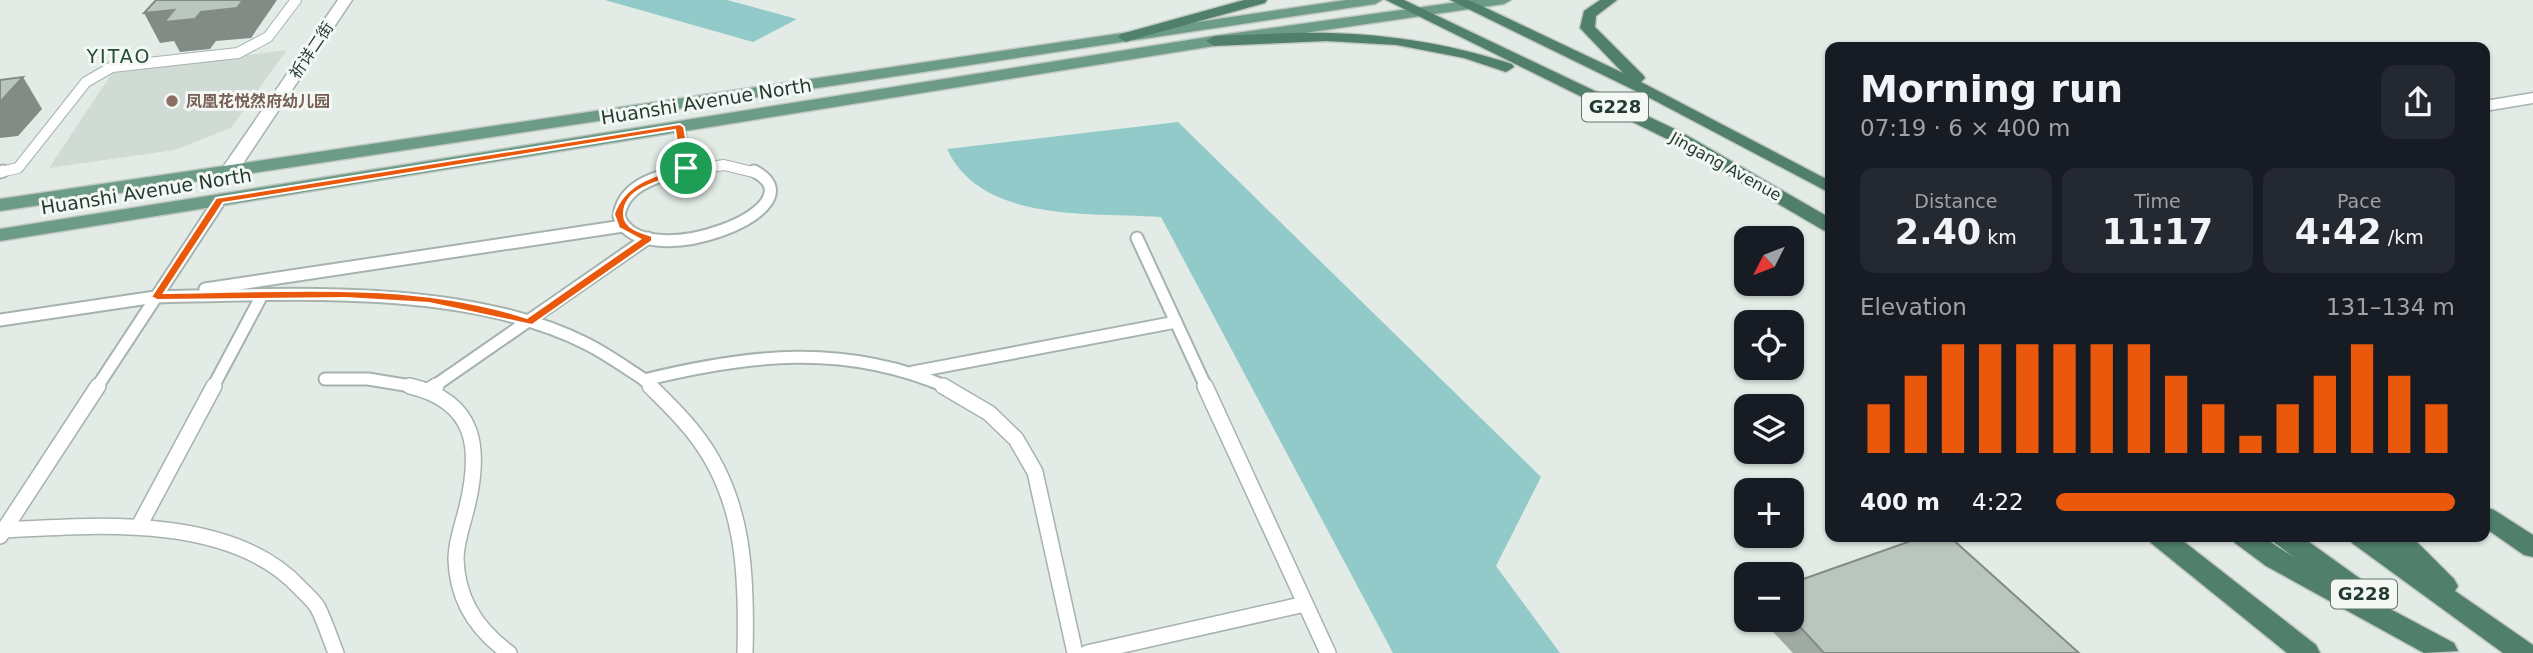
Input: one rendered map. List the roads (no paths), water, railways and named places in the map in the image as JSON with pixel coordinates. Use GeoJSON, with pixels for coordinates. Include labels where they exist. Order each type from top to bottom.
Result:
{"type":"FeatureCollection","features":[{"type":"Feature","properties":{"kind":"highway"},"geometry":{"type":"LineString","coordinates":[[1126,37],[1260,0]]}},
{"type":"Feature","properties":{"kind":"highway","name":"Jingang Avenue"},"geometry":{"type":"LineString","coordinates":[[1393,0],[1684,141],[1825,223]]}},
{"type":"Feature","properties":{"kind":"highway"},"geometry":{"type":"LineString","coordinates":[[1610,0],[1589,14],[1587,28],[1654,93]]}},
{"type":"Feature","properties":{"kind":"highway","name":"Jingang Avenue"},"geometry":{"type":"LineString","coordinates":[[1462,2],[1654,93],[1825,185]]}},
{"type":"Feature","properties":{"kind":"highway"},"geometry":{"type":"LineString","coordinates":[[1214,41],[1318,36],[1403,39],[1441,46],[1484,59],[1615,107]]}},
{"type":"Feature","properties":{"kind":"highway"},"geometry":{"type":"LineString","coordinates":[[1684,141],[1710,134],[1741,140]]}},
{"type":"Feature","properties":{"kind":"highway"},"geometry":{"type":"LineString","coordinates":[[2490,519],[2533,548]]}},
{"type":"Feature","properties":{"kind":"highway"},"geometry":{"type":"LineString","coordinates":[[2166,542],[2306,653]]}},
{"type":"Feature","properties":{"kind":"highway"},"geometry":{"type":"LineString","coordinates":[[2251,542],[2274,559],[2444,652]]}},
{"type":"Feature","properties":{"kind":"highway","name":"G228"},"geometry":{"type":"LineString","coordinates":[[2291,542],[2444,652]]}},
{"type":"Feature","properties":{"kind":"highway","name":"G228"},"geometry":{"type":"LineString","coordinates":[[2368,542],[2524,653]]}},
{"type":"Feature","properties":{"kind":"highway"},"geometry":{"type":"LineString","coordinates":[[2401,542],[2480,623]]}},
{"type":"Feature","properties":{"kind":"main road","name":"Huanshi Avenue North"},"geometry":{"type":"LineString","coordinates":[[0,205],[1375,0]]}},
{"type":"Feature","properties":{"kind":"main road","name":"Huanshi Avenue North"},"geometry":{"type":"LineString","coordinates":[[0,235],[1462,2],[1504,0]]}},
{"type":"Feature","properties":{"kind":"street","name":"祈详二街"},"geometry":{"type":"LineString","coordinates":[[230,170],[345,0]]}},
{"type":"Feature","properties":{"kind":"street"},"geometry":{"type":"LineString","coordinates":[[2490,105],[2533,98]]}},
{"type":"Feature","properties":{"kind":"street"},"geometry":{"type":"LineString","coordinates":[[2513,101],[2533,108]]}},
{"type":"Feature","properties":{"kind":"lane"},"geometry":{"type":"LineString","coordinates":[[0,172],[19,168],[86,82],[112,67],[238,53],[268,37],[296,0]]}},
{"type":"Feature","properties":{"kind":"lane"},"geometry":{"type":"LineString","coordinates":[[680,127],[686,168]]}},
{"type":"Feature","properties":{"kind":"lane"},"geometry":{"type":"LineString","coordinates":[[724,165],[745,168],[760,174],[768,184],[769,196],[761,209],[745,221],[698,238],[671,241],[648,239],[623,226],[619,214],[623,202],[635,189],[653,178],[686,168],[724,165]]}},
{"type":"Feature","properties":{"kind":"lane"},"geometry":{"type":"LineString","coordinates":[[2,533],[220,200]]}},
{"type":"Feature","properties":{"kind":"lane"},"geometry":{"type":"LineString","coordinates":[[0,320],[623,226]]}},
{"type":"Feature","properties":{"kind":"lane"},"geometry":{"type":"LineString","coordinates":[[1137,238],[1328,653]]}},
{"type":"Feature","properties":{"kind":"lane"},"geometry":{"type":"LineString","coordinates":[[428,391],[648,239]]}},
{"type":"Feature","properties":{"kind":"lane"},"geometry":{"type":"LineString","coordinates":[[157,297],[346,294],[429,300],[504,314],[528,322],[570,337],[629,368],[677,409],[715,461],[739,524],[747,601],[745,653]]}},
{"type":"Feature","properties":{"kind":"lane"},"geometry":{"type":"LineString","coordinates":[[139,526],[262,295]]}},
{"type":"Feature","properties":{"kind":"lane"},"geometry":{"type":"LineString","coordinates":[[913,373],[1176,322]]}},
{"type":"Feature","properties":{"kind":"lane"},"geometry":{"type":"LineString","coordinates":[[643,380],[716,363],[769,357],[820,356],[869,362],[913,373],[953,389],[987,411],[1015,439],[1035,472],[1075,653]]}},
{"type":"Feature","properties":{"kind":"lane"},"geometry":{"type":"LineString","coordinates":[[325,379],[363,378],[398,382],[428,391],[451,405],[467,423],[474,445],[467,512],[455,557],[462,601],[488,639],[509,653]]}},
{"type":"Feature","properties":{"kind":"lane"},"geometry":{"type":"LineString","coordinates":[[2,533],[139,526],[193,534],[241,548],[281,569],[311,598],[332,635],[336,653]]}},
{"type":"Feature","properties":{"kind":"lane"},"geometry":{"type":"LineString","coordinates":[[1087,653],[1305,604]]}},
{"type":"Feature","properties":{"kind":"water"},"geometry":{"type":"Polygon","coordinates":[[[605,0],[727,0],[797,19],[753,42],[605,0]]]}},
{"type":"Feature","properties":{"kind":"water"},"geometry":{"type":"Polygon","coordinates":[[[1178,122],[1541,477],[1496,566],[1560,653],[1393,653],[1161,217],[1072,213],[1012,202],[986,191],[963,173],[947,149],[1178,122]]]}},
{"type":"Feature","properties":{"kind":"place","name":"凤凰花悦然府幼儿园"},"geometry":{"type":"Point","coordinates":[172,101]}},
{"type":"Feature","properties":{"kind":"district","name":"YITAO"},"geometry":{"type":"Point","coordinates":[119,56]}}]}
